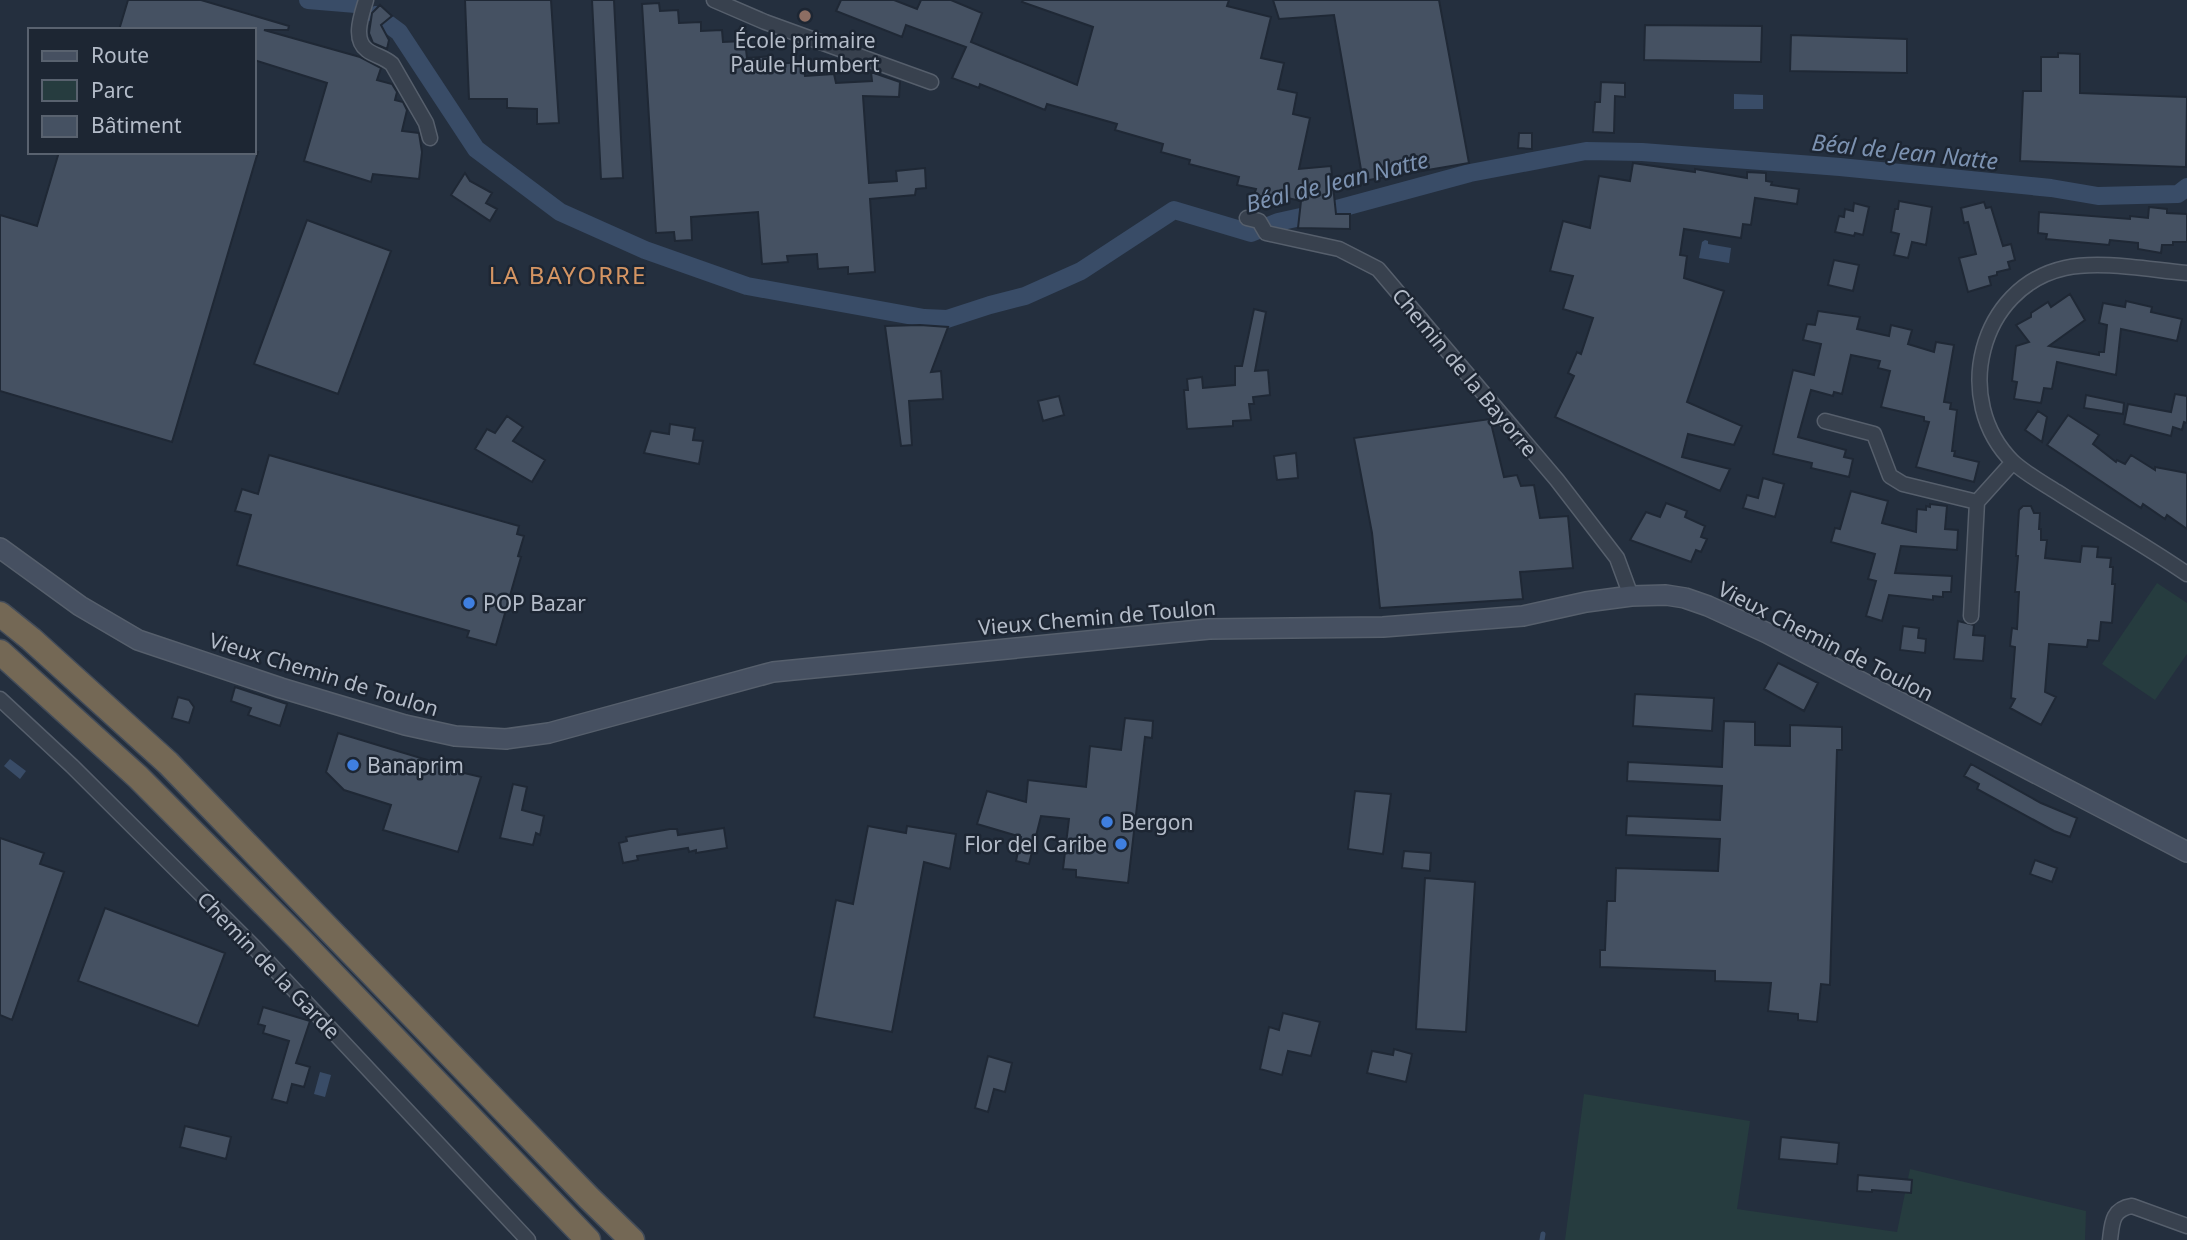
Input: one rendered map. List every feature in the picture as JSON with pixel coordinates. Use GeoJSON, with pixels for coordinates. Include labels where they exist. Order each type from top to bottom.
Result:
{"type":"FeatureCollection","features":[{"type":"Feature","properties":{"kind":"highway"},"geometry":{"type":"LineString","coordinates":[[0,614],[168,764],[632,1240]]}},
{"type":"Feature","properties":{"kind":"highway"},"geometry":{"type":"LineString","coordinates":[[0,653],[138,777],[300,940],[588,1240]]}},
{"type":"Feature","properties":{"kind":"street"},"geometry":{"type":"LineString","coordinates":[[366,0],[360,40],[364,48],[384,57],[392,64],[426,123],[430,138]]}},
{"type":"Feature","properties":{"kind":"street"},"geometry":{"type":"LineString","coordinates":[[714,0],[765,22],[931,82]]}},
{"type":"Feature","properties":{"kind":"street","name":"Chemin de la Bayorre"},"geometry":{"type":"LineString","coordinates":[[1257,223],[1266,233],[1339,249],[1378,269],[1564,489],[1617,558],[1631,596]]}},
{"type":"Feature","properties":{"kind":"street"},"geometry":{"type":"LineString","coordinates":[[2187,273],[2085,265],[2064,268],[2027,285],[2000,310],[1986,338],[1981,354],[1979,395],[1990,428],[2013,461],[2078,506],[2187,574]]}},
{"type":"Feature","properties":{"kind":"street"},"geometry":{"type":"LineString","coordinates":[[1825,421],[1874,434],[1889,476],[1903,484],[1977,502]]}},
{"type":"Feature","properties":{"kind":"street"},"geometry":{"type":"LineString","coordinates":[[1971,616],[1977,502],[2013,461]]}},
{"type":"Feature","properties":{"kind":"street","name":"Vieux Chemin de Toulon"},"geometry":{"type":"LineString","coordinates":[[0,548],[80,606],[138,640],[281,688],[405,725],[456,736],[506,739],[549,733],[774,671],[1209,629],[1369,628],[1514,617],[1586,602],[1666,595],[1685,598],[1767,633],[2187,852]]}},
{"type":"Feature","properties":{"kind":"street","name":"Chemin de la Garde"},"geometry":{"type":"LineString","coordinates":[[0,698],[254,947],[528,1240]]}},
{"type":"Feature","properties":{"kind":"street"},"geometry":{"type":"LineString","coordinates":[[2110,1240],[2114,1217],[2118,1210],[2124,1207],[2132,1206],[2187,1226]]}},
{"type":"Feature","properties":{"kind":"green space"},"geometry":{"type":"Polygon","coordinates":[[[2157,583],[2187,603],[2187,654],[2155,700],[2102,664],[2157,583]]]}},
{"type":"Feature","properties":{"kind":"green space"},"geometry":{"type":"Polygon","coordinates":[[[1584,1094],[1750,1121],[1737,1209],[1897,1232],[1910,1169],[2086,1211],[2085,1240],[1565,1240],[1584,1094]]]}},
{"type":"Feature","properties":{"kind":"water"},"geometry":{"type":"Polygon","coordinates":[[[1734,94],[1763,95],[1763,109],[1734,109],[1734,94]]]}},
{"type":"Feature","properties":{"kind":"water"},"geometry":{"type":"Polygon","coordinates":[[[1705,240],[1708,244],[1731,248],[1729,263],[1699,258],[1702,242],[1705,240]]]}},
{"type":"Feature","properties":{"kind":"water"},"geometry":{"type":"Polygon","coordinates":[[[10,759],[26,771],[20,779],[4,766],[10,759]]]}},
{"type":"Feature","properties":{"kind":"water"},"geometry":{"type":"Polygon","coordinates":[[[320,1072],[331,1075],[325,1097],[314,1094],[320,1072]]]}},
{"type":"Feature","properties":{"kind":"building"},"geometry":{"type":"Polygon","coordinates":[[[128,0],[201,0],[289,26],[288,30],[264,30],[360,57],[381,68],[377,80],[392,84],[397,92],[395,100],[403,102],[407,110],[402,131],[419,133],[422,152],[419,179],[373,174],[371,182],[304,161],[327,83],[256,61],[256,28],[120,28],[128,0]]]}},
{"type":"Feature","properties":{"kind":"building"},"geometry":{"type":"Polygon","coordinates":[[[465,0],[551,0],[559,123],[537,124],[537,109],[507,108],[507,99],[469,99],[465,0]]]}},
{"type":"Feature","properties":{"kind":"building"},"geometry":{"type":"Polygon","coordinates":[[[592,0],[614,0],[623,178],[601,179],[592,0]]]}},
{"type":"Feature","properties":{"kind":"building"},"geometry":{"type":"Polygon","coordinates":[[[841,0],[894,0],[917,9],[921,0],[951,0],[982,13],[971,42],[1077,85],[1093,27],[1022,2],[1023,0],[1229,0],[1227,6],[1271,17],[1261,58],[1284,63],[1278,89],[1297,93],[1293,114],[1310,118],[1299,169],[1331,166],[1336,214],[1350,214],[1350,229],[1298,228],[1301,201],[1274,195],[1273,199],[1254,195],[1256,189],[1237,185],[1239,177],[1189,164],[1190,160],[1161,152],[1163,144],[1115,130],[1117,124],[1047,104],[1045,110],[980,84],[979,88],[952,78],[966,47],[906,25],[902,37],[836,11],[841,0]]]}},
{"type":"Feature","properties":{"kind":"building"},"geometry":{"type":"Polygon","coordinates":[[[1273,0],[1439,0],[1469,163],[1363,181],[1334,15],[1279,19],[1273,0]]]}},
{"type":"Feature","properties":{"kind":"building"},"geometry":{"type":"Polygon","coordinates":[[[659,3],[660,11],[678,10],[679,23],[701,22],[701,31],[722,30],[723,42],[745,41],[747,58],[773,56],[774,64],[803,62],[805,76],[834,74],[836,83],[872,81],[871,72],[900,82],[899,97],[863,96],[869,183],[897,181],[896,171],[925,168],[926,188],[916,189],[915,195],[870,199],[875,272],[848,274],[848,267],[818,269],[817,254],[787,256],[788,262],[762,264],[758,212],[691,217],[692,240],[675,241],[674,232],[656,233],[642,4],[659,3]]]}},
{"type":"Feature","properties":{"kind":"building"},"geometry":{"type":"Polygon","coordinates":[[[380,5],[392,16],[381,25],[389,40],[387,49],[373,43],[369,33],[372,13],[380,5]]]}},
{"type":"Feature","properties":{"kind":"building"},"geometry":{"type":"Polygon","coordinates":[[[1645,25],[1762,26],[1761,62],[1644,60],[1645,25]]]}},
{"type":"Feature","properties":{"kind":"building"},"geometry":{"type":"Polygon","coordinates":[[[1791,35],[1907,39],[1907,73],[1790,71],[1791,35]]]}},
{"type":"Feature","properties":{"kind":"building"},"geometry":{"type":"Polygon","coordinates":[[[2058,53],[2080,54],[2080,93],[2187,97],[2186,167],[2020,161],[2023,91],[2041,91],[2041,57],[2058,57],[2058,53]]]}},
{"type":"Feature","properties":{"kind":"building"},"geometry":{"type":"Polygon","coordinates":[[[1601,82],[1625,83],[1625,97],[1615,96],[1614,133],[1593,132],[1595,102],[1600,102],[1601,82]]]}},
{"type":"Feature","properties":{"kind":"building"},"geometry":{"type":"Polygon","coordinates":[[[1519,133],[1532,133],[1532,149],[1518,148],[1519,133]]]}},
{"type":"Feature","properties":{"kind":"building"},"geometry":{"type":"Polygon","coordinates":[[[258,152],[172,442],[0,391],[0,215],[37,226],[58,154],[258,152]]]}},
{"type":"Feature","properties":{"kind":"building"},"geometry":{"type":"Polygon","coordinates":[[[1633,163],[1695,172],[1695,169],[1747,178],[1747,172],[1766,173],[1766,181],[1772,182],[1771,185],[1799,189],[1797,204],[1755,198],[1751,225],[1743,224],[1741,238],[1684,229],[1680,255],[1687,256],[1684,278],[1724,291],[1687,402],[1742,426],[1734,445],[1688,434],[1682,457],[1730,469],[1720,491],[1555,417],[1574,376],[1568,373],[1577,352],[1581,354],[1593,318],[1563,309],[1573,276],[1550,271],[1563,221],[1590,228],[1599,176],[1630,181],[1633,163]]]}},
{"type":"Feature","properties":{"kind":"building"},"geometry":{"type":"Polygon","coordinates":[[[465,173],[470,181],[492,193],[486,203],[497,209],[490,221],[451,195],[465,173]]]}},
{"type":"Feature","properties":{"kind":"building"},"geometry":{"type":"Polygon","coordinates":[[[1899,201],[1932,207],[1926,245],[1912,242],[1908,258],[1894,255],[1899,234],[1891,232],[1899,201]]]}},
{"type":"Feature","properties":{"kind":"building"},"geometry":{"type":"Polygon","coordinates":[[[1984,202],[1986,208],[1991,207],[2003,246],[2011,244],[2015,260],[2008,262],[2010,269],[1989,277],[1991,285],[1968,292],[1959,258],[1976,254],[1968,222],[1964,223],[1961,208],[1984,202]]]}},
{"type":"Feature","properties":{"kind":"building"},"geometry":{"type":"Polygon","coordinates":[[[1854,203],[1869,207],[1863,235],[1835,232],[1839,216],[1844,217],[1845,209],[1853,211],[1854,203]]]}},
{"type":"Feature","properties":{"kind":"building"},"geometry":{"type":"Polygon","coordinates":[[[2149,207],[2167,209],[2167,213],[2187,214],[2187,242],[2162,245],[2161,253],[2138,249],[2138,243],[2110,240],[2109,245],[2046,239],[2047,234],[2038,233],[2039,212],[2130,219],[2130,216],[2148,218],[2149,207]]]}},
{"type":"Feature","properties":{"kind":"building"},"geometry":{"type":"Polygon","coordinates":[[[307,220],[391,251],[338,394],[254,364],[307,220]]]}},
{"type":"Feature","properties":{"kind":"building"},"geometry":{"type":"Polygon","coordinates":[[[1834,260],[1859,265],[1853,291],[1828,285],[1834,260]]]}},
{"type":"Feature","properties":{"kind":"building"},"geometry":{"type":"Polygon","coordinates":[[[2070,294],[2085,320],[2049,346],[2099,355],[2099,352],[2104,352],[2107,325],[2099,323],[2103,303],[2125,307],[2126,301],[2152,307],[2151,312],[2182,319],[2177,341],[2121,329],[2116,375],[2057,362],[2052,389],[2044,388],[2041,403],[2014,399],[2017,382],[2012,381],[2016,346],[2029,342],[2016,325],[2031,317],[2031,313],[2048,302],[2051,307],[2070,294]]]}},
{"type":"Feature","properties":{"kind":"building"},"geometry":{"type":"Polygon","coordinates":[[[1254,309],[1266,312],[1255,371],[1268,370],[1270,395],[1253,397],[1254,404],[1249,404],[1251,420],[1233,421],[1233,426],[1187,429],[1184,390],[1188,390],[1187,379],[1202,377],[1203,388],[1235,385],[1235,366],[1242,366],[1254,309]]]}},
{"type":"Feature","properties":{"kind":"building"},"geometry":{"type":"Polygon","coordinates":[[[1818,311],[1860,317],[1857,329],[1889,336],[1891,325],[1912,330],[1908,344],[1934,352],[1936,342],[1954,345],[1944,402],[1951,403],[1950,409],[1957,410],[1952,451],[1955,451],[1954,456],[1979,462],[1974,482],[1916,467],[1929,422],[1924,421],[1924,417],[1881,407],[1890,371],[1878,368],[1880,361],[1851,355],[1842,394],[1834,392],[1833,396],[1811,390],[1798,437],[1846,450],[1844,457],[1853,459],[1849,477],[1811,468],[1812,463],[1773,454],[1793,370],[1814,375],[1821,344],[1803,340],[1807,324],[1815,325],[1818,311]]]}},
{"type":"Feature","properties":{"kind":"building"},"geometry":{"type":"Polygon","coordinates":[[[885,326],[948,327],[931,372],[941,371],[943,399],[909,401],[912,445],[901,446],[885,326]]]}},
{"type":"Feature","properties":{"kind":"building"},"geometry":{"type":"Polygon","coordinates":[[[2175,394],[2187,396],[2187,423],[2184,422],[2182,430],[2173,427],[2171,436],[2124,424],[2128,404],[2171,412],[2175,394]]]}},
{"type":"Feature","properties":{"kind":"building"},"geometry":{"type":"Polygon","coordinates":[[[2086,395],[2124,403],[2123,414],[2084,408],[2086,395]]]}},
{"type":"Feature","properties":{"kind":"building"},"geometry":{"type":"Polygon","coordinates":[[[1059,396],[1064,415],[1043,421],[1038,401],[1059,396]]]}},
{"type":"Feature","properties":{"kind":"building"},"geometry":{"type":"Polygon","coordinates":[[[2038,411],[2047,417],[2042,442],[2025,430],[2038,411]]]}},
{"type":"Feature","properties":{"kind":"building"},"geometry":{"type":"Polygon","coordinates":[[[2068,415],[2099,435],[2093,444],[2116,462],[2117,460],[2125,464],[2131,455],[2155,470],[2155,467],[2187,473],[2187,529],[2167,515],[2165,519],[2143,504],[2141,508],[2047,445],[2068,415]]]}},
{"type":"Feature","properties":{"kind":"building"},"geometry":{"type":"Polygon","coordinates":[[[507,416],[523,427],[513,441],[545,460],[532,482],[475,449],[487,429],[495,433],[507,416]]]}},
{"type":"Feature","properties":{"kind":"building"},"geometry":{"type":"Polygon","coordinates":[[[1490,419],[1504,477],[1517,475],[1521,486],[1534,485],[1540,518],[1568,516],[1573,568],[1520,572],[1523,599],[1380,608],[1372,533],[1354,438],[1490,419]]]}},
{"type":"Feature","properties":{"kind":"building"},"geometry":{"type":"Polygon","coordinates":[[[670,424],[695,428],[693,440],[703,441],[699,464],[644,453],[651,431],[669,434],[670,424]]]}},
{"type":"Feature","properties":{"kind":"building"},"geometry":{"type":"Polygon","coordinates":[[[1296,453],[1298,478],[1277,480],[1274,456],[1296,453]]]}},
{"type":"Feature","properties":{"kind":"building"},"geometry":{"type":"Polygon","coordinates":[[[269,455],[519,526],[517,534],[524,536],[518,556],[521,557],[496,645],[467,637],[469,631],[237,565],[251,515],[235,511],[242,489],[258,494],[269,455]]]}},
{"type":"Feature","properties":{"kind":"building"},"geometry":{"type":"Polygon","coordinates":[[[1763,478],[1784,484],[1775,517],[1743,508],[1747,495],[1758,498],[1763,478]]]}},
{"type":"Feature","properties":{"kind":"building"},"geometry":{"type":"Polygon","coordinates":[[[1851,491],[1888,501],[1882,523],[1916,532],[1917,509],[1926,510],[1926,506],[1930,507],[1930,504],[1947,506],[1945,529],[1958,530],[1957,550],[1901,546],[1895,573],[1952,576],[1951,592],[1943,592],[1943,597],[1933,596],[1933,600],[1889,595],[1882,621],[1866,616],[1876,581],[1868,579],[1875,554],[1831,542],[1835,528],[1840,529],[1851,491]]]}},
{"type":"Feature","properties":{"kind":"building"},"geometry":{"type":"Polygon","coordinates":[[[1666,503],[1687,511],[1685,517],[1705,526],[1701,537],[1707,539],[1701,552],[1696,550],[1691,562],[1630,540],[1646,512],[1660,517],[1666,503]]]}},
{"type":"Feature","properties":{"kind":"building"},"geometry":{"type":"Polygon","coordinates":[[[2023,506],[2031,506],[2034,513],[2040,513],[2041,540],[2047,540],[2045,558],[2080,562],[2082,546],[2098,547],[2097,557],[2111,558],[2112,584],[2115,584],[2112,623],[2101,622],[2099,641],[2088,640],[2087,647],[2049,644],[2045,692],[2056,697],[2041,725],[2010,708],[2015,699],[2011,698],[2015,647],[2010,646],[2012,628],[2017,629],[2019,592],[2015,592],[2016,556],[2019,510],[2023,506]]]}},
{"type":"Feature","properties":{"kind":"building"},"geometry":{"type":"Polygon","coordinates":[[[1958,621],[1974,625],[1973,635],[1985,636],[1983,661],[1954,659],[1958,621]]]}},
{"type":"Feature","properties":{"kind":"building"},"geometry":{"type":"Polygon","coordinates":[[[1903,626],[1919,628],[1918,638],[1926,639],[1925,653],[1900,650],[1903,626]]]}},
{"type":"Feature","properties":{"kind":"building"},"geometry":{"type":"Polygon","coordinates":[[[1778,663],[1818,683],[1804,711],[1764,689],[1778,663]]]}},
{"type":"Feature","properties":{"kind":"building"},"geometry":{"type":"Polygon","coordinates":[[[235,687],[287,704],[280,726],[248,715],[251,708],[231,701],[235,687]]]}},
{"type":"Feature","properties":{"kind":"building"},"geometry":{"type":"Polygon","coordinates":[[[1635,694],[1714,698],[1712,731],[1633,726],[1635,694]]]}},
{"type":"Feature","properties":{"kind":"building"},"geometry":{"type":"Polygon","coordinates":[[[178,697],[189,700],[194,707],[189,723],[172,718],[178,697]]]}},
{"type":"Feature","properties":{"kind":"building"},"geometry":{"type":"Polygon","coordinates":[[[1125,718],[1153,721],[1152,738],[1145,737],[1128,883],[1076,877],[1076,870],[1063,869],[1069,819],[1041,816],[1029,864],[1016,861],[1021,837],[977,824],[987,791],[1026,802],[1028,780],[1086,787],[1090,746],[1121,750],[1125,718]]]}},
{"type":"Feature","properties":{"kind":"building"},"geometry":{"type":"Polygon","coordinates":[[[1724,721],[1755,722],[1755,745],[1790,746],[1790,725],[1842,727],[1842,750],[1837,750],[1830,985],[1821,984],[1817,1022],[1798,1020],[1798,1014],[1768,1011],[1771,983],[1715,981],[1715,971],[1600,967],[1600,950],[1605,950],[1607,901],[1615,901],[1616,868],[1718,871],[1720,839],[1626,835],[1627,816],[1720,820],[1722,786],[1627,781],[1628,762],[1722,767],[1724,721]]]}},
{"type":"Feature","properties":{"kind":"building"},"geometry":{"type":"Polygon","coordinates":[[[338,733],[447,766],[447,769],[481,777],[458,852],[383,830],[391,805],[344,790],[326,772],[338,733]]]}},
{"type":"Feature","properties":{"kind":"building"},"geometry":{"type":"Polygon","coordinates":[[[1971,764],[2041,803],[2077,818],[2070,837],[1977,789],[1979,784],[1964,776],[1971,764]]]}},
{"type":"Feature","properties":{"kind":"building"},"geometry":{"type":"Polygon","coordinates":[[[513,784],[527,787],[522,810],[544,816],[540,835],[536,833],[533,845],[500,838],[513,784]]]}},
{"type":"Feature","properties":{"kind":"building"},"geometry":{"type":"Polygon","coordinates":[[[1355,791],[1391,794],[1383,854],[1348,849],[1355,791]]]}},
{"type":"Feature","properties":{"kind":"building"},"geometry":{"type":"Polygon","coordinates":[[[868,826],[906,833],[907,826],[956,834],[950,869],[924,862],[892,1032],[814,1017],[836,900],[853,904],[868,826]]]}},
{"type":"Feature","properties":{"kind":"building"},"geometry":{"type":"Polygon","coordinates":[[[724,828],[727,848],[696,853],[696,850],[689,852],[688,848],[637,856],[638,860],[623,863],[619,843],[627,841],[626,837],[670,829],[677,829],[678,835],[724,828]]]}},
{"type":"Feature","properties":{"kind":"building"},"geometry":{"type":"Polygon","coordinates":[[[0,838],[44,853],[40,864],[64,872],[12,1020],[0,1015],[0,838]]]}},
{"type":"Feature","properties":{"kind":"building"},"geometry":{"type":"Polygon","coordinates":[[[1404,851],[1431,853],[1430,871],[1402,868],[1404,851]]]}},
{"type":"Feature","properties":{"kind":"building"},"geometry":{"type":"Polygon","coordinates":[[[2035,860],[2057,868],[2052,882],[2030,874],[2035,860]]]}},
{"type":"Feature","properties":{"kind":"building"},"geometry":{"type":"Polygon","coordinates":[[[1425,878],[1475,882],[1466,1032],[1416,1029],[1425,878]]]}},
{"type":"Feature","properties":{"kind":"building"},"geometry":{"type":"Polygon","coordinates":[[[105,908],[225,953],[198,1026],[78,981],[105,908]]]}},
{"type":"Feature","properties":{"kind":"building"},"geometry":{"type":"Polygon","coordinates":[[[263,1007],[310,1021],[296,1063],[310,1067],[304,1087],[292,1084],[287,1103],[272,1099],[289,1041],[263,1033],[265,1026],[258,1024],[263,1007]]]}},
{"type":"Feature","properties":{"kind":"building"},"geometry":{"type":"Polygon","coordinates":[[[1283,1013],[1320,1022],[1311,1056],[1288,1051],[1282,1075],[1260,1069],[1269,1027],[1279,1030],[1283,1013]]]}},
{"type":"Feature","properties":{"kind":"building"},"geometry":{"type":"Polygon","coordinates":[[[1394,1049],[1412,1054],[1406,1082],[1367,1073],[1372,1051],[1393,1055],[1394,1049]]]}},
{"type":"Feature","properties":{"kind":"building"},"geometry":{"type":"Polygon","coordinates":[[[988,1056],[1012,1063],[1005,1092],[994,1089],[988,1112],[975,1108],[988,1056]]]}},
{"type":"Feature","properties":{"kind":"building"},"geometry":{"type":"Polygon","coordinates":[[[185,1126],[231,1137],[226,1159],[180,1147],[185,1126]]]}},
{"type":"Feature","properties":{"kind":"building"},"geometry":{"type":"Polygon","coordinates":[[[1781,1137],[1839,1143],[1837,1164],[1779,1159],[1781,1137]]]}},
{"type":"Feature","properties":{"kind":"building"},"geometry":{"type":"Polygon","coordinates":[[[1858,1175],[1912,1180],[1911,1193],[1857,1191],[1858,1175]]]}},
{"type":"Feature","properties":{"kind":"waterway","name":"Béal de Jean Natte"},"geometry":{"type":"LineString","coordinates":[[308,0],[356,4]]}},
{"type":"Feature","properties":{"kind":"waterway","name":"Béal de Jean Natte"},"geometry":{"type":"LineString","coordinates":[[376,15],[399,32],[476,149],[560,212],[645,250],[747,286],[924,318],[947,319],[1025,296],[1081,271],[1174,210],[1251,233],[1278,222],[1470,173],[1586,151],[1642,152],[1840,167],[2051,188],[2098,196],[2178,194],[2187,187]]}},
{"type":"Feature","properties":{"kind":"waterway"},"geometry":{"type":"LineString","coordinates":[[1542,1240],[1543,1234]]}},
{"type":"Feature","properties":{"kind":"place","name":"École primaire Paule Humbert"},"geometry":{"type":"Point","coordinates":[805,16]}},
{"type":"Feature","properties":{"kind":"place","name":"POP Bazar"},"geometry":{"type":"Point","coordinates":[469,603]}},
{"type":"Feature","properties":{"kind":"place","name":"Banaprim"},"geometry":{"type":"Point","coordinates":[353,765]}},
{"type":"Feature","properties":{"kind":"place","name":"Bergon"},"geometry":{"type":"Point","coordinates":[1107,822]}},
{"type":"Feature","properties":{"kind":"place","name":"Flor del Caribe"},"geometry":{"type":"Point","coordinates":[1121,844]}},
{"type":"Feature","properties":{"kind":"district","name":"LA BAYORRE"},"geometry":{"type":"Point","coordinates":[568,274]}}]}
